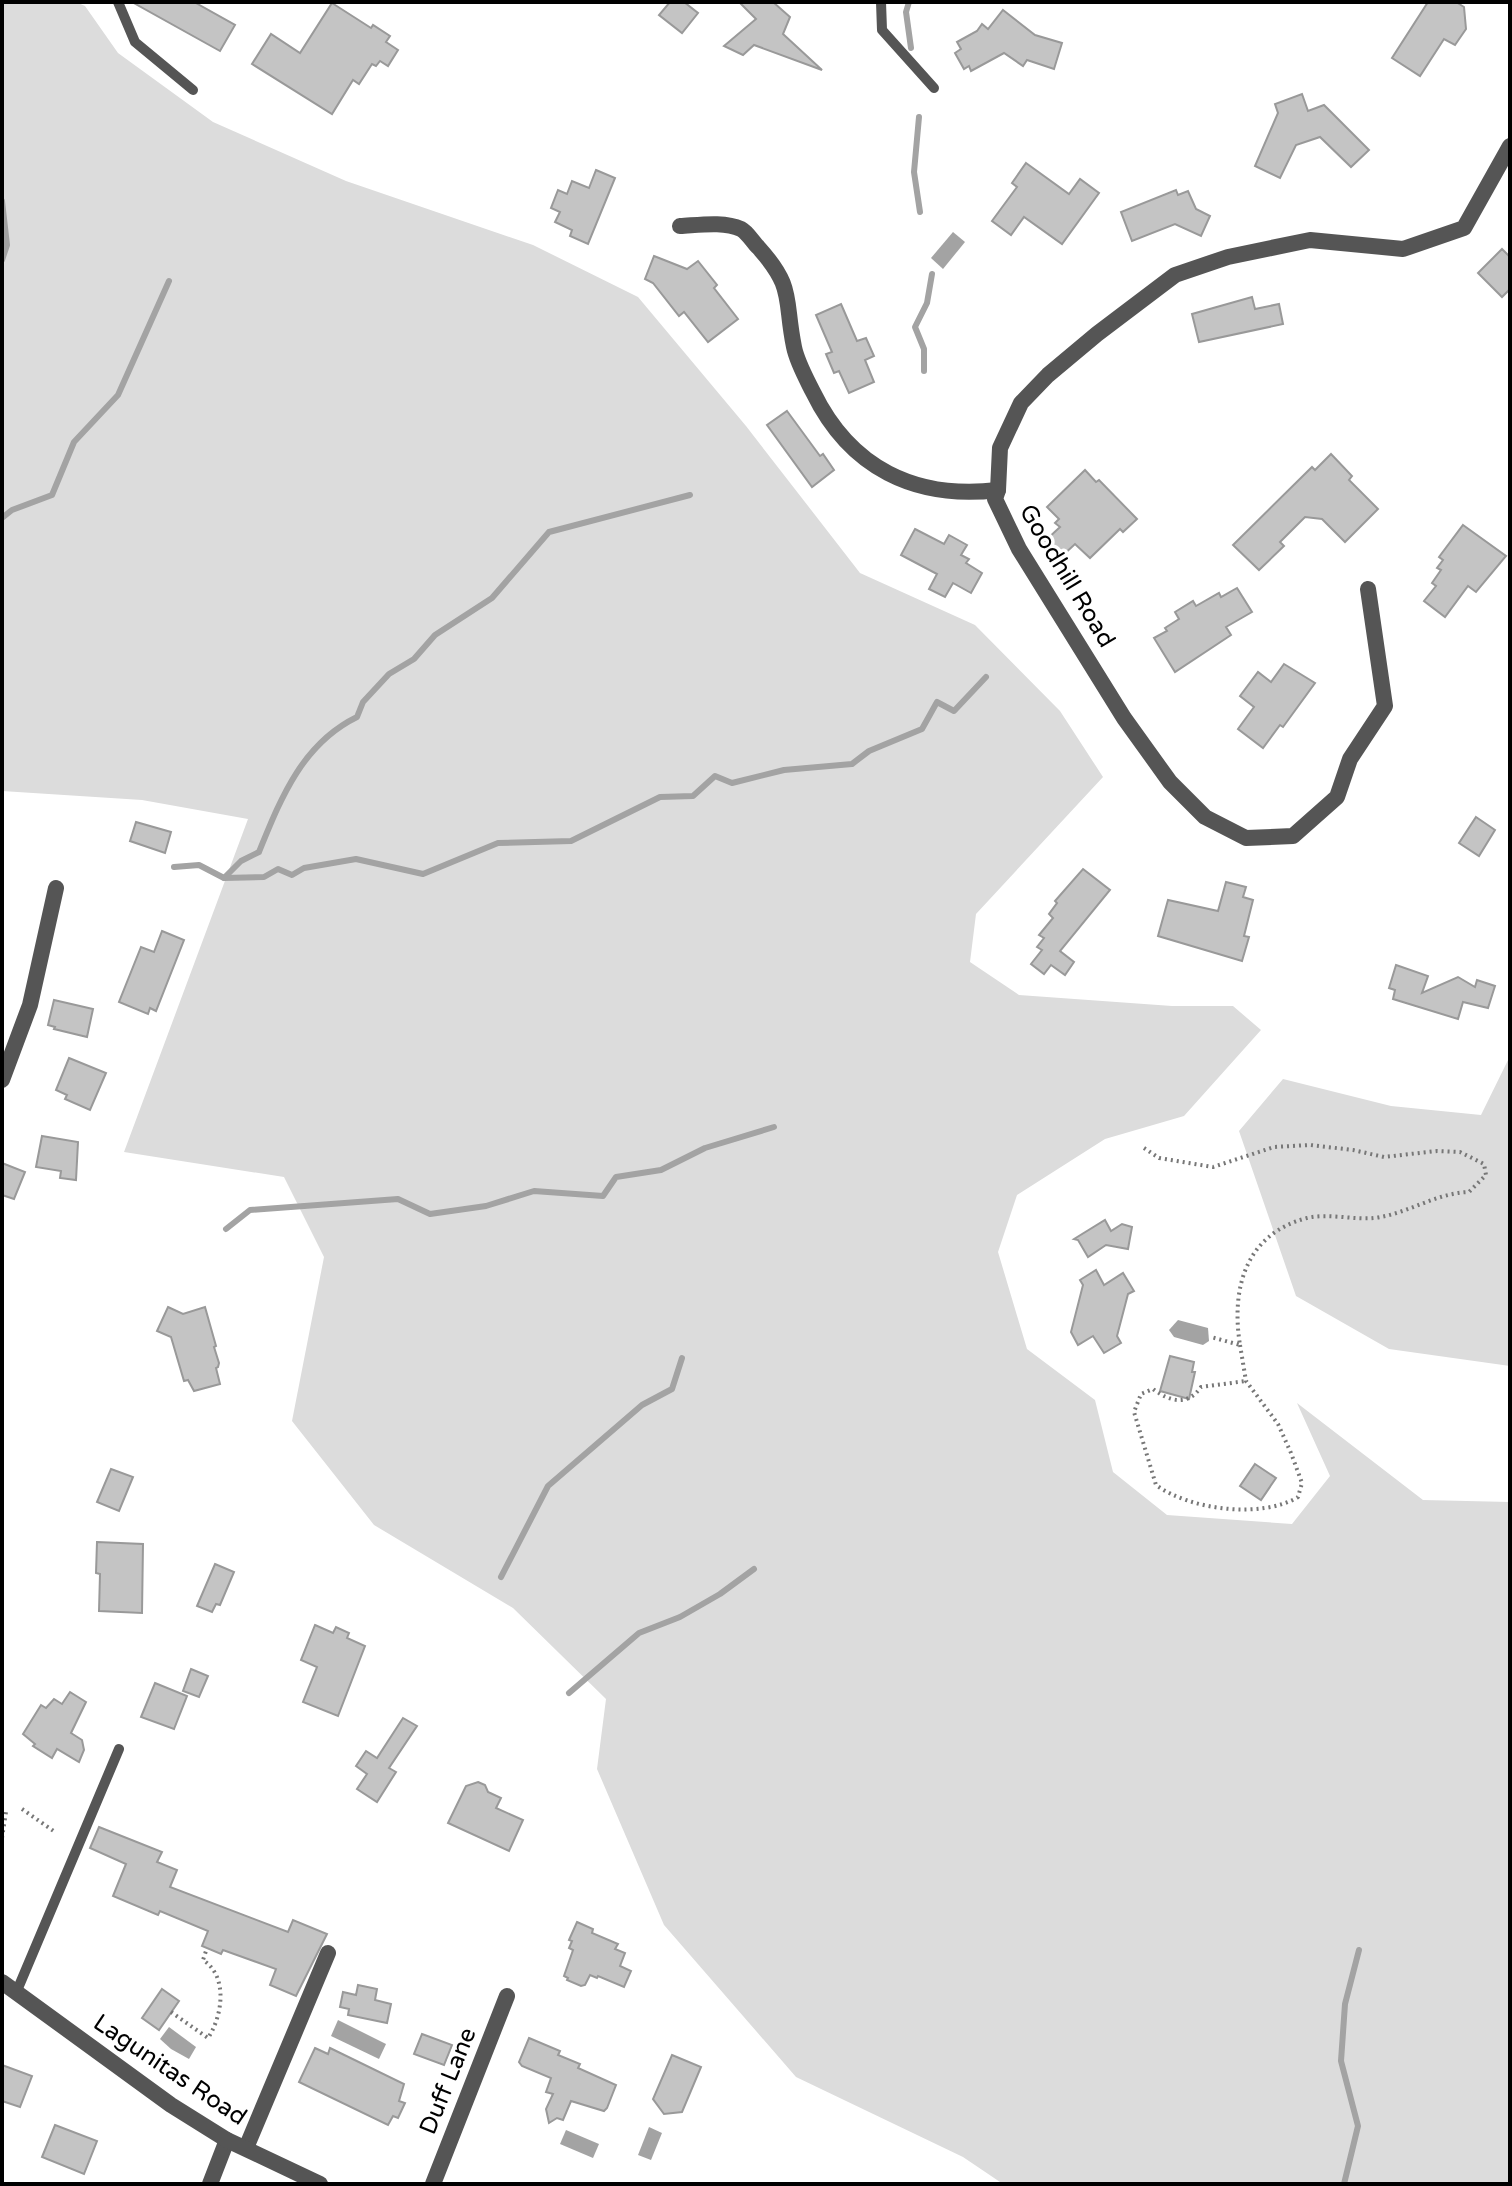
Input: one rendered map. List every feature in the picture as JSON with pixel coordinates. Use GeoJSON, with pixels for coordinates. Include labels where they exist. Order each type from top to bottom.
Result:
{"type":"FeatureCollection","features":[{"type":"Feature","properties":{"kind":"street","name":"Goodhill Road"},"geometry":{"type":"LineString","coordinates":[[1368,589],[1385,706],[1350,759],[1337,797],[1293,836],[1246,838],[1205,817],[1170,782],[1133,731],[1019,549],[995,499],[1000,448],[1021,403],[1048,375],[1175,275],[1228,257],[1310,240],[1403,249],[1464,228],[1510,146]]}},
{"type":"Feature","properties":{"kind":"street"},"geometry":{"type":"LineString","coordinates":[[680,226],[710,224],[742,229],[773,264],[786,286],[794,349],[825,416],[845,443],[893,475],[928,490],[967,494],[998,490]]}},
{"type":"Feature","properties":{"kind":"street"},"geometry":{"type":"LineString","coordinates":[[2,1080],[30,1005],[56,888]]}},
{"type":"Feature","properties":{"kind":"street"},"geometry":{"type":"LineString","coordinates":[[246,2148],[328,1953]]}},
{"type":"Feature","properties":{"kind":"street","name":"Lagunitas Road"},"geometry":{"type":"LineString","coordinates":[[2,1982],[171,2105],[227,2140],[320,2184]]}},
{"type":"Feature","properties":{"kind":"street","name":"Duff Lane"},"geometry":{"type":"LineString","coordinates":[[433,2184],[507,1996]]}},
{"type":"Feature","properties":{"kind":"street"},"geometry":{"type":"LineString","coordinates":[[210,2184],[227,2140]]}},
{"type":"Feature","properties":{"kind":"lane"},"geometry":{"type":"LineString","coordinates":[[118,2],[135,42],[193,90]]}},
{"type":"Feature","properties":{"kind":"lane"},"geometry":{"type":"LineString","coordinates":[[881,2],[882,30],[934,88]]}},
{"type":"Feature","properties":{"kind":"lane"},"geometry":{"type":"LineString","coordinates":[[16,1993],[119,1749]]}},
{"type":"Feature","properties":{"kind":"path"},"geometry":{"type":"LineString","coordinates":[[1144,1148],[1159,1158],[1213,1167],[1274,1147],[1310,1145],[1384,1157],[1437,1151],[1460,1152],[1484,1164],[1486,1175],[1469,1192],[1450,1192],[1400,1212],[1375,1218],[1310,1217],[1283,1227],[1258,1248],[1243,1270],[1237,1321],[1246,1381],[1278,1424],[1302,1483],[1298,1497],[1285,1505],[1259,1510],[1224,1508],[1182,1501],[1156,1485],[1134,1412],[1141,1394],[1153,1389],[1176,1401],[1186,1401],[1194,1397],[1201,1387],[1246,1381]]}},
{"type":"Feature","properties":{"kind":"path"},"geometry":{"type":"LineString","coordinates":[[1211,1337],[1240,1345]]}},
{"type":"Feature","properties":{"kind":"path"},"geometry":{"type":"LineString","coordinates":[[22,1809],[55,1832]]}},
{"type":"Feature","properties":{"kind":"path"},"geometry":{"type":"LineString","coordinates":[[2,1838],[6,1812]]}},
{"type":"Feature","properties":{"kind":"path"},"geometry":{"type":"LineString","coordinates":[[171,2012],[208,2038],[214,2029],[220,1987],[213,1967],[203,1960],[207,1948]]}},
{"type":"Feature","properties":{"kind":"shaded area"},"geometry":{"type":"Polygon","coordinates":[[[2,2],[76,2],[85,6],[118,53],[213,122],[346,181],[533,245],[638,297],[746,426],[860,573],[975,625],[1060,711],[1103,777],[976,914],[970,962],[1019,995],[1172,1006],[1233,1006],[1261,1030],[1184,1116],[1105,1139],[1017,1195],[998,1252],[1027,1349],[1095,1400],[1113,1472],[1167,1515],[1292,1524],[1330,1476],[1297,1403],[1423,1500],[1510,1502],[1510,2184],[1003,2184],[963,2157],[796,2077],[664,1925],[597,1769],[606,1699],[513,1608],[374,1525],[292,1421],[324,1257],[284,1177],[124,1152],[248,819],[142,800],[2,791],[2,2]]]}},
{"type":"Feature","properties":{"kind":"shaded area"},"geometry":{"type":"Polygon","coordinates":[[[953,232],[965,242],[943,269],[931,258],[953,232]]]}},
{"type":"Feature","properties":{"kind":"shaded area"},"geometry":{"type":"Polygon","coordinates":[[[1510,1056],[1510,1366],[1389,1349],[1296,1296],[1239,1131],[1283,1079],[1391,1106],[1481,1115],[1510,1056]]]}},
{"type":"Feature","properties":{"kind":"shaded area"},"geometry":{"type":"Polygon","coordinates":[[[1178,1320],[1208,1328],[1209,1341],[1203,1345],[1174,1337],[1169,1330],[1178,1320]]]}},
{"type":"Feature","properties":{"kind":"shaded area"},"geometry":{"type":"Polygon","coordinates":[[[338,2020],[386,2044],[379,2059],[331,2036],[338,2020]]]}},
{"type":"Feature","properties":{"kind":"shaded area"},"geometry":{"type":"Polygon","coordinates":[[[169,2027],[196,2047],[189,2059],[160,2039],[169,2027]]]}},
{"type":"Feature","properties":{"kind":"shaded area"},"geometry":{"type":"Polygon","coordinates":[[[649,2127],[662,2133],[651,2160],[638,2155],[649,2127]]]}},
{"type":"Feature","properties":{"kind":"shaded area"},"geometry":{"type":"Polygon","coordinates":[[[566,2130],[599,2144],[593,2158],[560,2144],[566,2130]]]}},
{"type":"Feature","properties":{"kind":"building"},"geometry":{"type":"Polygon","coordinates":[[[132,2],[194,2],[235,25],[220,51],[132,2]]]}},
{"type":"Feature","properties":{"kind":"building"},"geometry":{"type":"Polygon","coordinates":[[[670,2],[684,2],[698,13],[682,33],[659,15],[670,2]]]}},
{"type":"Feature","properties":{"kind":"building"},"geometry":{"type":"Polygon","coordinates":[[[739,2],[773,2],[790,17],[783,34],[822,70],[754,45],[743,55],[724,46],[756,19],[739,2]]]}},
{"type":"Feature","properties":{"kind":"building"},"geometry":{"type":"Polygon","coordinates":[[[1428,2],[1456,2],[1464,7],[1466,29],[1455,45],[1444,39],[1420,76],[1392,58],[1428,2]]]}},
{"type":"Feature","properties":{"kind":"building"},"geometry":{"type":"Polygon","coordinates":[[[332,3],[371,28],[373,25],[390,36],[386,42],[398,50],[388,66],[380,61],[376,66],[372,64],[359,84],[353,80],[332,114],[252,64],[271,34],[300,53],[332,3]]]}},
{"type":"Feature","properties":{"kind":"building"},"geometry":{"type":"Polygon","coordinates":[[[1003,10],[1035,35],[1062,43],[1054,69],[1027,60],[1023,66],[1004,53],[971,71],[969,66],[964,69],[955,53],[961,49],[957,42],[977,31],[982,24],[988,29],[1003,10]]]}},
{"type":"Feature","properties":{"kind":"building"},"geometry":{"type":"Polygon","coordinates":[[[1302,94],[1308,111],[1324,105],[1369,150],[1351,167],[1320,137],[1296,145],[1280,178],[1255,166],[1278,113],[1275,104],[1302,94]]]}},
{"type":"Feature","properties":{"kind":"building"},"geometry":{"type":"Polygon","coordinates":[[[1026,163],[1069,194],[1080,179],[1099,193],[1062,244],[1024,217],[1011,235],[992,221],[1017,187],[1012,183],[1026,163]]]}},
{"type":"Feature","properties":{"kind":"building"},"geometry":{"type":"Polygon","coordinates":[[[596,170],[615,178],[588,244],[570,236],[572,230],[555,222],[560,212],[551,208],[558,190],[567,194],[572,181],[589,188],[596,170]]]}},
{"type":"Feature","properties":{"kind":"building"},"geometry":{"type":"Polygon","coordinates":[[[1176,190],[1178,195],[1188,191],[1196,209],[1210,216],[1201,236],[1175,224],[1132,241],[1121,212],[1176,190]]]}},
{"type":"Feature","properties":{"kind":"building"},"geometry":{"type":"Polygon","coordinates":[[[1502,249],[1510,257],[1510,289],[1502,297],[1478,273],[1502,249]]]}},
{"type":"Feature","properties":{"kind":"building"},"geometry":{"type":"Polygon","coordinates":[[[654,256],[687,269],[698,261],[738,319],[708,342],[684,312],[679,316],[653,283],[645,279],[654,256]]]}},
{"type":"Feature","properties":{"kind":"building"},"geometry":{"type":"Polygon","coordinates":[[[1252,297],[1255,309],[1279,304],[1283,324],[1199,342],[1192,314],[1252,297]]]}},
{"type":"Feature","properties":{"kind":"building"},"geometry":{"type":"Polygon","coordinates":[[[841,304],[857,341],[866,338],[874,356],[865,360],[874,382],[849,393],[839,371],[834,373],[826,354],[832,352],[816,315],[841,304]]]}},
{"type":"Feature","properties":{"kind":"building"},"geometry":{"type":"Polygon","coordinates":[[[787,411],[834,470],[812,487],[767,425],[787,411]]]}},
{"type":"Feature","properties":{"kind":"building"},"geometry":{"type":"Polygon","coordinates":[[[1331,454],[1352,476],[1349,480],[1378,509],[1345,542],[1322,519],[1305,517],[1280,542],[1284,546],[1259,570],[1233,545],[1312,467],[1315,470],[1331,454]]]}},
{"type":"Feature","properties":{"kind":"building"},"geometry":{"type":"Polygon","coordinates":[[[1085,470],[1137,519],[1123,532],[1120,529],[1090,558],[1075,544],[1061,557],[1045,541],[1060,527],[1055,523],[1059,519],[1047,507],[1085,470]]]}},
{"type":"Feature","properties":{"kind":"building"},"geometry":{"type":"Polygon","coordinates":[[[1463,525],[1506,556],[1476,592],[1468,586],[1445,617],[1424,601],[1436,586],[1432,583],[1441,570],[1437,568],[1443,560],[1439,557],[1463,525]]]}},
{"type":"Feature","properties":{"kind":"building"},"geometry":{"type":"Polygon","coordinates":[[[915,529],[944,544],[949,535],[967,545],[961,555],[969,559],[966,563],[982,573],[971,593],[953,583],[945,597],[929,589],[937,574],[901,555],[915,529]]]}},
{"type":"Feature","properties":{"kind":"building"},"geometry":{"type":"Polygon","coordinates":[[[1237,588],[1252,612],[1226,627],[1231,635],[1175,672],[1154,638],[1179,619],[1175,612],[1193,601],[1196,606],[1219,593],[1221,597],[1237,588]]]}},
{"type":"Feature","properties":{"kind":"building"},"geometry":{"type":"Polygon","coordinates":[[[1284,664],[1315,683],[1283,727],[1280,725],[1263,748],[1238,729],[1254,707],[1240,696],[1258,672],[1271,682],[1284,664]]]}},
{"type":"Feature","properties":{"kind":"building"},"geometry":{"type":"Polygon","coordinates":[[[1476,817],[1495,830],[1479,856],[1459,843],[1476,817]]]}},
{"type":"Feature","properties":{"kind":"building"},"geometry":{"type":"Polygon","coordinates":[[[136,822],[171,832],[165,853],[130,841],[136,822]]]}},
{"type":"Feature","properties":{"kind":"building"},"geometry":{"type":"Polygon","coordinates":[[[1083,869],[1110,890],[1060,951],[1074,962],[1065,975],[1051,965],[1044,974],[1031,964],[1042,950],[1037,947],[1044,938],[1039,935],[1053,918],[1049,914],[1057,903],[1055,901],[1083,869]]]}},
{"type":"Feature","properties":{"kind":"building"},"geometry":{"type":"Polygon","coordinates":[[[1226,882],[1246,887],[1243,897],[1253,900],[1244,936],[1249,937],[1242,961],[1158,936],[1168,900],[1218,911],[1226,882]]]}},
{"type":"Feature","properties":{"kind":"building"},"geometry":{"type":"Polygon","coordinates":[[[162,931],[184,940],[156,1011],[150,1008],[148,1014],[119,1002],[141,947],[154,952],[162,931]]]}},
{"type":"Feature","properties":{"kind":"building"},"geometry":{"type":"Polygon","coordinates":[[[1396,965],[1428,976],[1422,993],[1458,977],[1475,987],[1477,980],[1495,986],[1488,1008],[1463,1002],[1458,1019],[1393,999],[1395,990],[1389,988],[1396,965]]]}},
{"type":"Feature","properties":{"kind":"building"},"geometry":{"type":"Polygon","coordinates":[[[54,1000],[93,1009],[87,1037],[48,1025],[54,1000]]]}},
{"type":"Feature","properties":{"kind":"building"},"geometry":{"type":"Polygon","coordinates":[[[69,1058],[106,1073],[90,1110],[65,1099],[67,1095],[56,1090],[69,1058]]]}},
{"type":"Feature","properties":{"kind":"building"},"geometry":{"type":"Polygon","coordinates":[[[42,1136],[78,1142],[76,1180],[60,1178],[61,1171],[36,1167],[42,1136]]]}},
{"type":"Feature","properties":{"kind":"building"},"geometry":{"type":"Polygon","coordinates":[[[2,1163],[25,1172],[14,1199],[2,1195],[2,1163]]]}},
{"type":"Feature","properties":{"kind":"building"},"geometry":{"type":"Polygon","coordinates":[[[1105,1220],[1111,1231],[1122,1224],[1132,1227],[1128,1249],[1106,1245],[1088,1257],[1078,1240],[1074,1239],[1105,1220]]]}},
{"type":"Feature","properties":{"kind":"building"},"geometry":{"type":"Polygon","coordinates":[[[1096,1270],[1104,1285],[1123,1273],[1134,1291],[1128,1294],[1117,1336],[1121,1343],[1104,1353],[1093,1336],[1078,1345],[1071,1332],[1083,1285],[1080,1280],[1096,1270]]]}},
{"type":"Feature","properties":{"kind":"building"},"geometry":{"type":"Polygon","coordinates":[[[168,1307],[183,1314],[205,1307],[216,1346],[220,1384],[194,1391],[188,1380],[184,1381],[171,1337],[157,1331],[168,1307]]]}},
{"type":"Feature","properties":{"kind":"building"},"geometry":{"type":"Polygon","coordinates":[[[1170,1356],[1194,1362],[1189,1399],[1160,1391],[1170,1356]]]}},
{"type":"Feature","properties":{"kind":"building"},"geometry":{"type":"Polygon","coordinates":[[[1255,1464],[1276,1478],[1261,1500],[1240,1486],[1255,1464]]]}},
{"type":"Feature","properties":{"kind":"building"},"geometry":{"type":"Polygon","coordinates":[[[111,1469],[133,1477],[119,1511],[97,1502],[111,1469]]]}},
{"type":"Feature","properties":{"kind":"building"},"geometry":{"type":"Polygon","coordinates":[[[97,1542],[143,1544],[142,1613],[99,1611],[97,1542]]]}},
{"type":"Feature","properties":{"kind":"building"},"geometry":{"type":"Polygon","coordinates":[[[215,1564],[234,1572],[220,1605],[216,1604],[212,1612],[197,1606],[215,1564]]]}},
{"type":"Feature","properties":{"kind":"building"},"geometry":{"type":"Polygon","coordinates":[[[315,1625],[333,1633],[336,1627],[349,1633],[347,1638],[365,1646],[338,1716],[303,1702],[317,1667],[301,1660],[315,1625]]]}},
{"type":"Feature","properties":{"kind":"building"},"geometry":{"type":"Polygon","coordinates":[[[191,1669],[208,1676],[199,1697],[183,1691],[191,1669]]]}},
{"type":"Feature","properties":{"kind":"building"},"geometry":{"type":"Polygon","coordinates":[[[155,1683],[187,1696],[174,1729],[141,1717],[155,1683]]]}},
{"type":"Feature","properties":{"kind":"building"},"geometry":{"type":"Polygon","coordinates":[[[70,1692],[86,1702],[71,1733],[82,1740],[84,1750],[79,1762],[57,1749],[52,1758],[33,1746],[35,1744],[23,1734],[41,1705],[46,1708],[54,1699],[62,1704],[70,1692]]]}},
{"type":"Feature","properties":{"kind":"building"},"geometry":{"type":"Polygon","coordinates":[[[403,1718],[417,1726],[389,1768],[396,1772],[377,1802],[357,1789],[367,1774],[356,1766],[366,1751],[377,1758],[403,1718]]]}},
{"type":"Feature","properties":{"kind":"building"},"geometry":{"type":"Polygon","coordinates":[[[478,1782],[485,1785],[488,1792],[501,1798],[496,1808],[523,1820],[509,1851],[448,1823],[466,1786],[478,1782]]]}},
{"type":"Feature","properties":{"kind":"building"},"geometry":{"type":"Polygon","coordinates":[[[99,1827],[162,1852],[157,1862],[177,1870],[170,1887],[288,1932],[293,1920],[327,1934],[296,1996],[270,1985],[276,1969],[223,1950],[221,1954],[202,1946],[208,1931],[113,1896],[126,1864],[90,1848],[99,1827]]]}},
{"type":"Feature","properties":{"kind":"building"},"geometry":{"type":"Polygon","coordinates":[[[577,1922],[593,1929],[592,1933],[618,1944],[615,1949],[625,1953],[620,1966],[631,1971],[624,1987],[590,1975],[585,1985],[581,1986],[564,1976],[573,1950],[569,1948],[572,1941],[569,1940],[577,1922]]]}},
{"type":"Feature","properties":{"kind":"building"},"geometry":{"type":"Polygon","coordinates":[[[358,1985],[377,1989],[375,2000],[391,2004],[387,2023],[348,2015],[349,2009],[340,2007],[343,1992],[356,1995],[358,1985]]]}},
{"type":"Feature","properties":{"kind":"building"},"geometry":{"type":"Polygon","coordinates":[[[162,1989],[179,2001],[159,2030],[142,2018],[162,1989]]]}},
{"type":"Feature","properties":{"kind":"building"},"geometry":{"type":"Polygon","coordinates":[[[422,2034],[452,2045],[444,2065],[414,2054],[422,2034]]]}},
{"type":"Feature","properties":{"kind":"building"},"geometry":{"type":"Polygon","coordinates":[[[529,2038],[560,2051],[558,2055],[580,2064],[578,2068],[616,2085],[607,2108],[604,2111],[571,2101],[563,2120],[557,2118],[549,2123],[546,2109],[553,2094],[546,2092],[551,2078],[519,2062],[529,2038]]]}},
{"type":"Feature","properties":{"kind":"building"},"geometry":{"type":"Polygon","coordinates":[[[315,2048],[328,2054],[330,2048],[404,2084],[399,2101],[405,2103],[398,2118],[393,2116],[388,2125],[299,2082],[315,2048]]]}},
{"type":"Feature","properties":{"kind":"building"},"geometry":{"type":"Polygon","coordinates":[[[672,2055],[701,2067],[682,2112],[664,2114],[653,2099],[672,2055]]]}},
{"type":"Feature","properties":{"kind":"building"},"geometry":{"type":"Polygon","coordinates":[[[2,2065],[32,2076],[20,2107],[2,2101],[2,2065]]]}},
{"type":"Feature","properties":{"kind":"building"},"geometry":{"type":"Polygon","coordinates":[[[55,2125],[97,2141],[84,2174],[42,2157],[55,2125]]]}},
{"type":"Feature","properties":{"kind":"waterway"},"geometry":{"type":"LineString","coordinates":[[909,2],[906,12],[911,48]]}},
{"type":"Feature","properties":{"kind":"waterway"},"geometry":{"type":"LineString","coordinates":[[919,117],[914,172],[920,212]]}},
{"type":"Feature","properties":{"kind":"waterway"},"geometry":{"type":"LineString","coordinates":[[2,201],[7,245],[2,260]]}},
{"type":"Feature","properties":{"kind":"waterway"},"geometry":{"type":"LineString","coordinates":[[924,371],[924,349],[915,327],[927,303],[932,274]]}},
{"type":"Feature","properties":{"kind":"waterway"},"geometry":{"type":"LineString","coordinates":[[2,518],[12,510],[52,495],[74,442],[118,395],[169,281]]}},
{"type":"Feature","properties":{"kind":"waterway"},"geometry":{"type":"LineString","coordinates":[[224,878],[241,861],[259,852],[285,793],[308,757],[322,742],[357,717],[363,702],[389,674],[414,659],[435,635],[492,598],[549,532],[690,495]]}},
{"type":"Feature","properties":{"kind":"waterway"},"geometry":{"type":"LineString","coordinates":[[174,867],[199,865],[224,878],[264,877],[278,869],[292,875],[304,868],[356,859],[423,874],[498,843],[571,841],[660,797],[693,796],[715,776],[732,783],[784,770],[852,764],[869,751],[922,729],[937,702],[954,711],[986,677]]}},
{"type":"Feature","properties":{"kind":"waterway"},"geometry":{"type":"LineString","coordinates":[[226,1229],[250,1210],[398,1199],[430,1214],[486,1206],[534,1191],[603,1196],[616,1177],[661,1170],[705,1148],[774,1127]]}},
{"type":"Feature","properties":{"kind":"waterway"},"geometry":{"type":"LineString","coordinates":[[501,1577],[548,1486],[642,1405],[672,1389],[682,1358]]}},
{"type":"Feature","properties":{"kind":"waterway"},"geometry":{"type":"LineString","coordinates":[[569,1693],[639,1633],[680,1617],[720,1594],[754,1569]]}},
{"type":"Feature","properties":{"kind":"waterway"},"geometry":{"type":"LineString","coordinates":[[1344,2184],[1358,2126],[1341,2061],[1345,2004],[1359,1950]]}}]}
